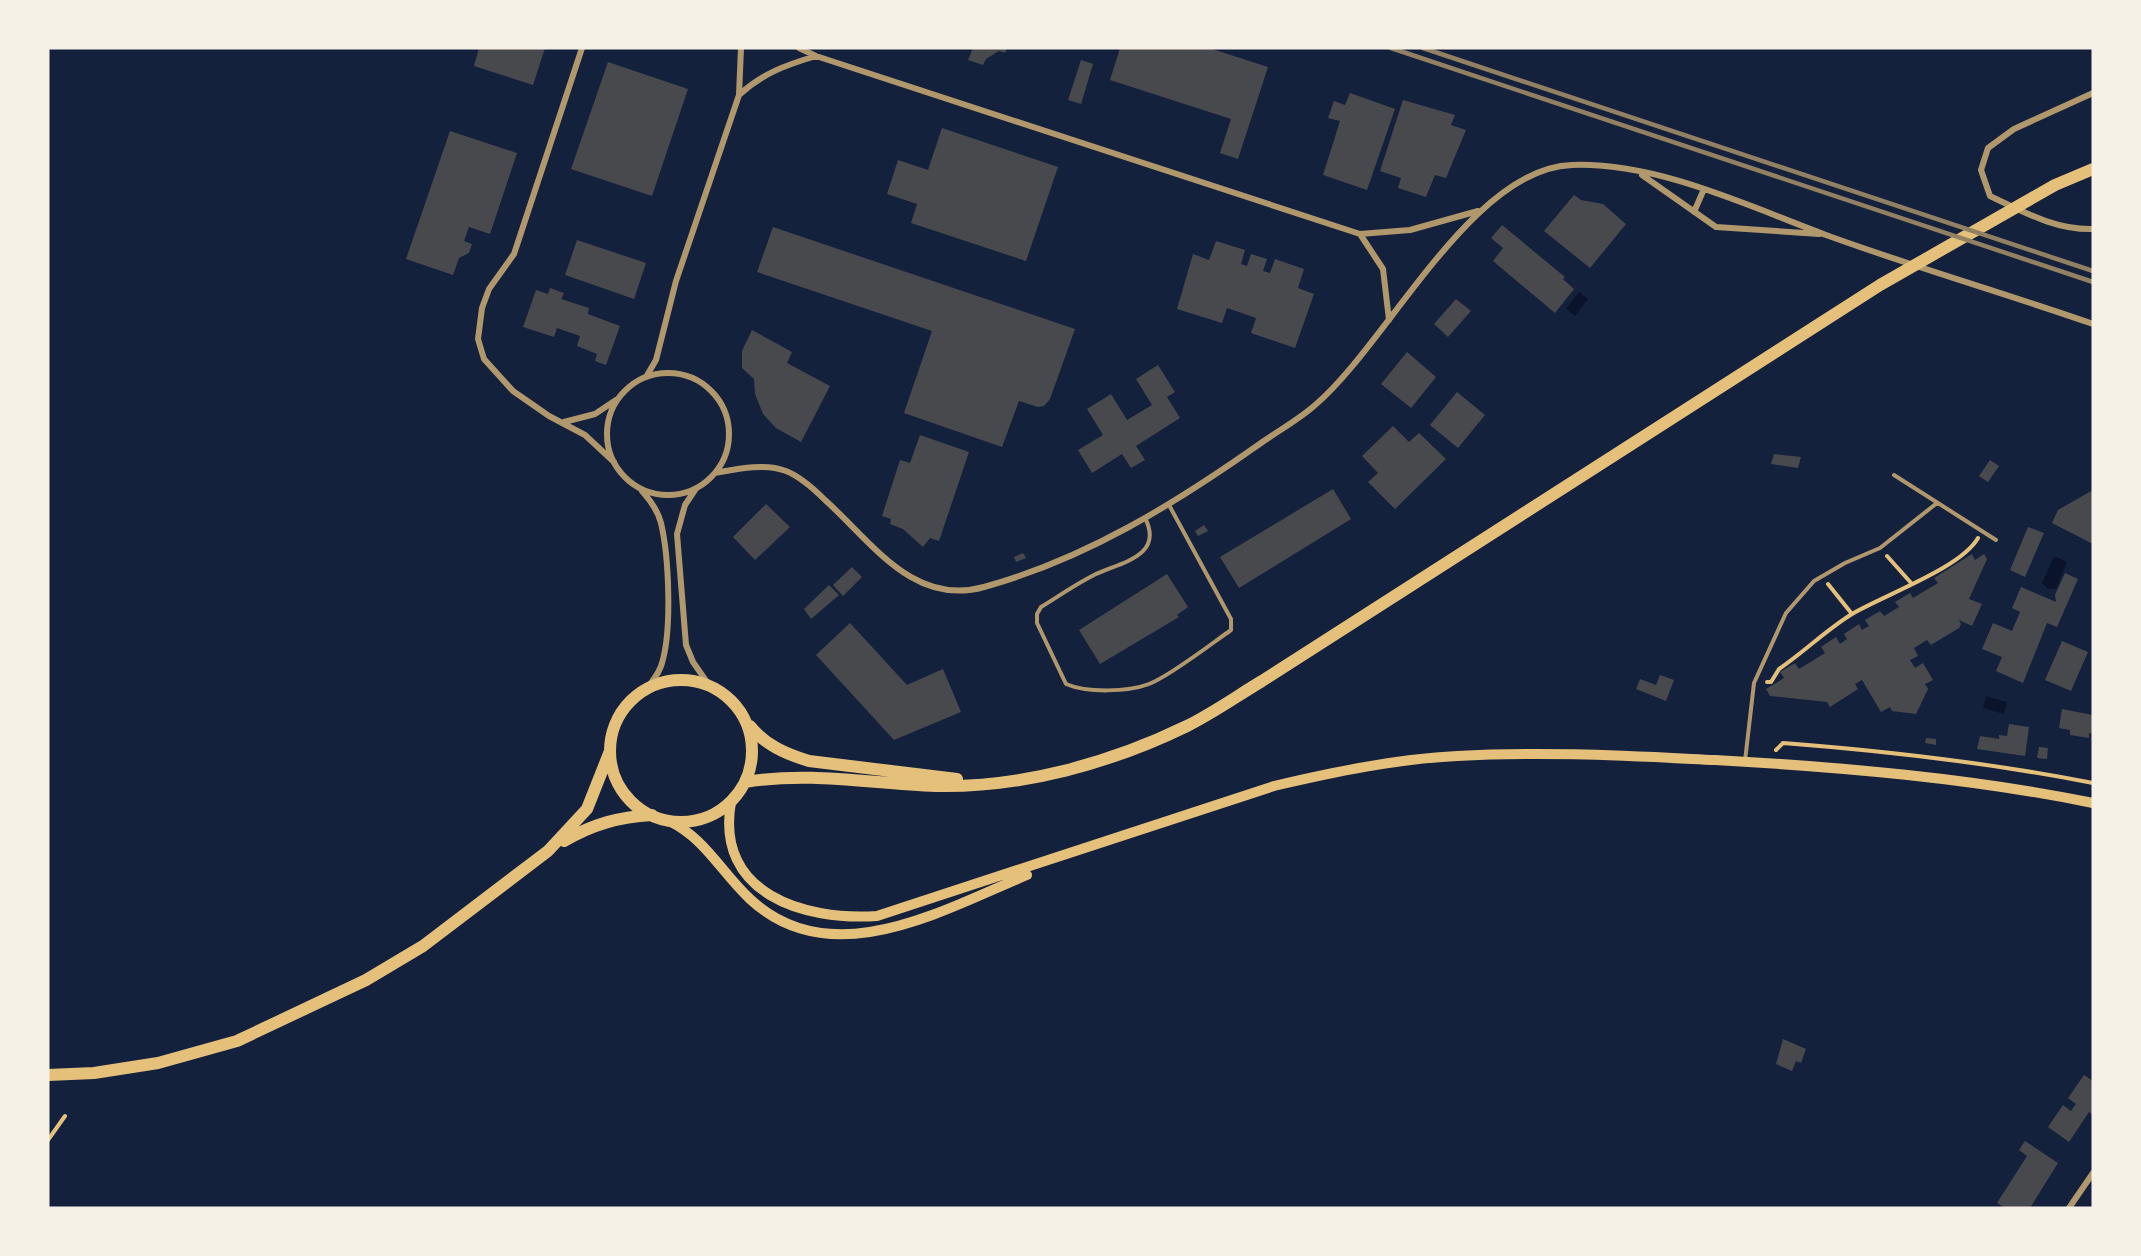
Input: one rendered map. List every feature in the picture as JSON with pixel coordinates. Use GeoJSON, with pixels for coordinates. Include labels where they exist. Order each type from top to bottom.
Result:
{"type":"FeatureCollection","features":[{"type":"Feature","properties":{"kind":"main road"},"geometry":{"type":"LineString","coordinates":[[745,782],[789,776],[937,786],[1031,779],[1078,768],[1188,725],[1262,681],[1880,285],[2055,185],[2093,169]]}},
{"type":"Feature","properties":{"kind":"main road"},"geometry":{"type":"LineString","coordinates":[[548,851],[587,809],[610,750],[614,728],[624,709],[648,687],[678,679],[709,685],[730,698],[765,741],[787,754],[809,761],[982,782]]}},
{"type":"Feature","properties":{"kind":"main road"},"geometry":{"type":"LineString","coordinates":[[669,821],[695,821],[731,802],[745,782],[751,763],[752,743],[745,719]]}},
{"type":"Feature","properties":{"kind":"main road"},"geometry":{"type":"LineString","coordinates":[[610,750],[611,764],[621,789],[630,800],[652,816]]}},
{"type":"Feature","properties":{"kind":"main road"},"geometry":{"type":"LineString","coordinates":[[731,802],[728,821],[730,841],[740,866],[753,882],[774,898],[794,908],[846,918],[877,916],[1091,848],[1197,810],[1274,786],[1337,772],[1456,756],[1583,754],[1775,763],[1957,782],[2093,803]]}},
{"type":"Feature","properties":{"kind":"main road"},"geometry":{"type":"LineString","coordinates":[[48,1076],[94,1073],[158,1063],[237,1041],[304,1011],[366,980],[423,945],[548,851],[601,823],[621,817],[652,816],[688,830],[700,840],[751,900],[768,912],[814,931],[847,935],[880,932],[914,922],[1091,848]]}},
{"type":"Feature","properties":{"kind":"street"},"geometry":{"type":"LineString","coordinates":[[582,48],[514,254],[489,289],[478,326],[479,349],[493,370],[530,404],[585,435],[652,503],[661,522],[665,549],[668,637],[660,670],[648,687]]}},
{"type":"Feature","properties":{"kind":"street"},"geometry":{"type":"LineString","coordinates":[[646,377],[656,360],[676,281],[739,94],[741,48]]}},
{"type":"Feature","properties":{"kind":"street"},"geometry":{"type":"LineString","coordinates":[[799,48],[816,57],[1360,234],[1410,230],[1479,211]]}},
{"type":"Feature","properties":{"kind":"street"},"geometry":{"type":"LineString","coordinates":[[739,94],[758,78],[782,66],[816,57]]}},
{"type":"Feature","properties":{"kind":"street"},"geometry":{"type":"LineString","coordinates":[[2093,93],[2014,129],[1988,148],[1981,170],[1990,196],[2040,220],[2072,230],[2093,229]]}},
{"type":"Feature","properties":{"kind":"street"},"geometry":{"type":"LineString","coordinates":[[715,473],[765,467],[787,471],[819,494],[890,565],[918,583],[953,591],[980,589],[1079,554],[1169,505],[1315,406],[1479,211],[1500,193],[1546,168],[1569,165],[1599,165],[1723,193],[1826,235],[2093,324]]}},
{"type":"Feature","properties":{"kind":"street"},"geometry":{"type":"LineString","coordinates":[[1637,172],[1716,227],[1826,235]]}},
{"type":"Feature","properties":{"kind":"street"},"geometry":{"type":"LineString","coordinates":[[1694,212],[1704,189]]}},
{"type":"Feature","properties":{"kind":"street"},"geometry":{"type":"LineString","coordinates":[[1360,234],[1383,269],[1389,320]]}},
{"type":"Feature","properties":{"kind":"street"},"geometry":{"type":"LineString","coordinates":[[564,422],[596,414],[619,398],[631,385],[660,373],[689,376],[713,393],[727,418],[729,433],[723,461],[715,473],[695,489],[685,505],[677,534],[686,645],[693,662],[709,685]]}},
{"type":"Feature","properties":{"kind":"street"},"geometry":{"type":"LineString","coordinates":[[614,462],[607,436],[610,416],[619,398]]}},
{"type":"Feature","properties":{"kind":"street"},"geometry":{"type":"LineString","coordinates":[[640,489],[668,495],[695,489]]}},
{"type":"Feature","properties":{"kind":"street"},"geometry":{"type":"LineString","coordinates":[[2069,1208],[2093,1173]]}},
{"type":"Feature","properties":{"kind":"lane"},"geometry":{"type":"LineString","coordinates":[[1894,475],[1996,540]]}},
{"type":"Feature","properties":{"kind":"lane"},"geometry":{"type":"LineString","coordinates":[[1745,762],[1754,683],[1786,613],[1821,577],[1845,563],[1880,548],[1937,503]]}},
{"type":"Feature","properties":{"kind":"lane"},"geometry":{"type":"LineString","coordinates":[[1145,518],[1149,526],[1150,538],[1142,553],[1118,567],[1096,574],[1041,607],[1037,614],[1037,623],[1066,684],[1076,688],[1105,691],[1149,684],[1231,630],[1231,619],[1169,505]]}},
{"type":"Feature","properties":{"kind":"path"},"geometry":{"type":"LineString","coordinates":[[1754,683],[1770,682],[1779,669],[1852,614],[1912,584],[1973,547],[1982,531]]}},
{"type":"Feature","properties":{"kind":"path"},"geometry":{"type":"LineString","coordinates":[[1880,548],[1912,584]]}},
{"type":"Feature","properties":{"kind":"path"},"geometry":{"type":"LineString","coordinates":[[1821,577],[1852,614]]}},
{"type":"Feature","properties":{"kind":"path"},"geometry":{"type":"LineString","coordinates":[[1775,763],[1776,749],[1783,743],[1923,757],[2041,773],[2093,783]]}},
{"type":"Feature","properties":{"kind":"path"},"geometry":{"type":"LineString","coordinates":[[48,1140],[64,1116]]}},
{"type":"Feature","properties":{"kind":"water"},"geometry":{"type":"Polygon","coordinates":[[[1579,292],[1588,299],[1575,316],[1566,309],[1579,292]]]}},
{"type":"Feature","properties":{"kind":"water"},"geometry":{"type":"Polygon","coordinates":[[[2054,556],[2067,562],[2056,589],[2048,589],[2042,583],[2054,556]]]}},
{"type":"Feature","properties":{"kind":"water"},"geometry":{"type":"Polygon","coordinates":[[[1986,696],[2007,702],[2004,714],[1983,708],[1986,696]]]}},
{"type":"Feature","properties":{"kind":"building"},"geometry":{"type":"Polygon","coordinates":[[[479,48],[545,48],[533,85],[474,66],[479,48]]]}},
{"type":"Feature","properties":{"kind":"building"},"geometry":{"type":"Polygon","coordinates":[[[973,48],[1007,48],[1005,53],[999,51],[986,59],[983,65],[968,60],[973,48]]]}},
{"type":"Feature","properties":{"kind":"building"},"geometry":{"type":"Polygon","coordinates":[[[1120,48],[1209,48],[1268,67],[1238,159],[1220,153],[1231,119],[1110,80],[1120,48]]]}},
{"type":"Feature","properties":{"kind":"building"},"geometry":{"type":"Polygon","coordinates":[[[1081,60],[1093,64],[1081,104],[1068,100],[1081,60]]]}},
{"type":"Feature","properties":{"kind":"building"},"geometry":{"type":"Polygon","coordinates":[[[608,62],[688,89],[652,196],[571,169],[608,62]]]}},
{"type":"Feature","properties":{"kind":"building"},"geometry":{"type":"Polygon","coordinates":[[[1350,93],[1395,109],[1367,190],[1323,175],[1340,121],[1328,118],[1334,101],[1345,105],[1350,93]]]}},
{"type":"Feature","properties":{"kind":"building"},"geometry":{"type":"Polygon","coordinates":[[[1403,100],[1455,115],[1451,125],[1466,130],[1446,178],[1435,175],[1426,197],[1398,188],[1401,178],[1380,171],[1403,100]]]}},
{"type":"Feature","properties":{"kind":"building"},"geometry":{"type":"Polygon","coordinates":[[[942,128],[1058,167],[1026,261],[911,223],[917,204],[887,194],[898,160],[928,170],[942,128]]]}},
{"type":"Feature","properties":{"kind":"building"},"geometry":{"type":"Polygon","coordinates":[[[450,131],[517,153],[490,234],[469,227],[464,241],[472,244],[469,253],[459,258],[453,275],[406,259],[450,131]]]}},
{"type":"Feature","properties":{"kind":"building"},"geometry":{"type":"Polygon","coordinates":[[[1574,195],[1581,200],[1603,204],[1626,224],[1590,268],[1544,231],[1574,195]]]}},
{"type":"Feature","properties":{"kind":"building"},"geometry":{"type":"Polygon","coordinates":[[[1502,225],[1565,277],[1563,279],[1574,289],[1555,313],[1493,261],[1503,248],[1491,238],[1502,225]]]}},
{"type":"Feature","properties":{"kind":"building"},"geometry":{"type":"Polygon","coordinates":[[[773,227],[1075,329],[1050,399],[1044,406],[1038,407],[1019,401],[1002,447],[904,413],[932,331],[757,272],[773,227]]]}},
{"type":"Feature","properties":{"kind":"building"},"geometry":{"type":"Polygon","coordinates":[[[577,240],[646,263],[634,299],[565,275],[577,240]]]}},
{"type":"Feature","properties":{"kind":"building"},"geometry":{"type":"Polygon","coordinates":[[[1216,241],[1245,250],[1241,264],[1247,266],[1251,254],[1267,259],[1263,271],[1270,273],[1275,259],[1304,269],[1298,288],[1314,294],[1295,348],[1251,333],[1256,318],[1227,308],[1222,323],[1177,309],[1193,254],[1209,260],[1216,241]]]}},
{"type":"Feature","properties":{"kind":"building"},"geometry":{"type":"Polygon","coordinates":[[[550,288],[564,293],[561,299],[589,308],[588,314],[620,326],[606,365],[595,361],[597,354],[577,346],[580,336],[557,328],[554,337],[523,327],[536,290],[548,294],[550,288]]]}},
{"type":"Feature","properties":{"kind":"building"},"geometry":{"type":"Polygon","coordinates":[[[1456,299],[1471,311],[1448,337],[1434,324],[1456,299]]]}},
{"type":"Feature","properties":{"kind":"building"},"geometry":{"type":"Polygon","coordinates":[[[752,330],[792,352],[787,363],[830,386],[801,442],[776,428],[763,414],[755,394],[754,379],[742,368],[742,351],[752,330]]]}},
{"type":"Feature","properties":{"kind":"building"},"geometry":{"type":"Polygon","coordinates":[[[1407,352],[1436,377],[1411,408],[1381,384],[1407,352]]]}},
{"type":"Feature","properties":{"kind":"building"},"geometry":{"type":"Polygon","coordinates":[[[1158,365],[1175,392],[1167,397],[1180,418],[1136,446],[1145,460],[1131,468],[1122,454],[1092,473],[1078,450],[1103,435],[1087,409],[1111,394],[1127,420],[1152,405],[1136,379],[1158,365]]]}},
{"type":"Feature","properties":{"kind":"building"},"geometry":{"type":"Polygon","coordinates":[[[1457,392],[1485,415],[1458,448],[1430,425],[1457,392]]]}},
{"type":"Feature","properties":{"kind":"building"},"geometry":{"type":"Polygon","coordinates":[[[1393,426],[1409,442],[1419,433],[1446,459],[1395,509],[1368,482],[1378,473],[1362,456],[1393,426]]]}},
{"type":"Feature","properties":{"kind":"building"},"geometry":{"type":"Polygon","coordinates":[[[920,435],[969,452],[939,541],[930,538],[923,547],[903,529],[890,524],[891,519],[882,516],[900,460],[910,463],[920,435]]]}},
{"type":"Feature","properties":{"kind":"building"},"geometry":{"type":"Polygon","coordinates":[[[1774,454],[1801,457],[1798,468],[1771,464],[1774,454]]]}},
{"type":"Feature","properties":{"kind":"building"},"geometry":{"type":"Polygon","coordinates":[[[1990,460],[1999,466],[1988,482],[1979,476],[1990,460]]]}},
{"type":"Feature","properties":{"kind":"building"},"geometry":{"type":"Polygon","coordinates":[[[1333,489],[1351,519],[1239,588],[1220,557],[1333,489]]]}},
{"type":"Feature","properties":{"kind":"building"},"geometry":{"type":"Polygon","coordinates":[[[2093,490],[2093,544],[2052,523],[2058,510],[2093,490]]]}},
{"type":"Feature","properties":{"kind":"building"},"geometry":{"type":"Polygon","coordinates":[[[766,504],[790,527],[755,560],[733,537],[766,504]]]}},
{"type":"Feature","properties":{"kind":"building"},"geometry":{"type":"Polygon","coordinates":[[[1204,525],[1208,531],[1198,536],[1195,531],[1204,525]]]}},
{"type":"Feature","properties":{"kind":"building"},"geometry":{"type":"Polygon","coordinates":[[[2028,527],[2044,533],[2025,577],[2010,570],[2028,527]]]}},
{"type":"Feature","properties":{"kind":"building"},"geometry":{"type":"Polygon","coordinates":[[[1023,553],[1026,558],[1016,562],[1014,557],[1023,553]]]}},
{"type":"Feature","properties":{"kind":"building"},"geometry":{"type":"Polygon","coordinates":[[[1972,554],[1975,560],[1984,554],[1987,559],[1969,599],[1982,604],[1972,626],[1959,620],[1961,624],[1959,628],[1931,645],[1927,640],[1914,648],[1918,656],[1910,660],[1915,668],[1923,663],[1933,680],[1925,684],[1928,689],[1916,714],[1892,711],[1890,707],[1881,712],[1862,680],[1855,684],[1858,689],[1830,707],[1827,702],[1770,696],[1766,689],[1784,678],[1780,672],[1795,663],[1799,669],[1825,653],[1821,647],[1836,637],[1840,644],[1847,639],[1844,634],[1859,624],[1862,630],[1869,626],[1865,620],[1880,611],[1884,616],[1899,607],[1895,602],[1910,593],[1913,598],[1938,583],[1934,578],[1972,554]]]}},
{"type":"Feature","properties":{"kind":"building"},"geometry":{"type":"Polygon","coordinates":[[[852,567],[862,577],[843,596],[833,585],[852,567]]]}},
{"type":"Feature","properties":{"kind":"building"},"geometry":{"type":"Polygon","coordinates":[[[2065,573],[2078,579],[2057,627],[2047,623],[2023,683],[1996,671],[2002,657],[1982,649],[1993,623],[2012,631],[2020,612],[2012,608],[2021,587],[2056,602],[2055,595],[2065,573]]]}},
{"type":"Feature","properties":{"kind":"building"},"geometry":{"type":"Polygon","coordinates":[[[1167,574],[1188,607],[1177,615],[1179,617],[1100,664],[1079,630],[1167,574]]]}},
{"type":"Feature","properties":{"kind":"building"},"geometry":{"type":"Polygon","coordinates":[[[829,585],[839,595],[811,619],[804,609],[829,585]]]}},
{"type":"Feature","properties":{"kind":"building"},"geometry":{"type":"Polygon","coordinates":[[[850,623],[907,685],[943,669],[961,712],[894,740],[816,655],[850,623]]]}},
{"type":"Feature","properties":{"kind":"building"},"geometry":{"type":"Polygon","coordinates":[[[2062,641],[2088,652],[2071,691],[2045,680],[2062,641]]]}},
{"type":"Feature","properties":{"kind":"building"},"geometry":{"type":"Polygon","coordinates":[[[1660,675],[1674,680],[1666,701],[1636,689],[1640,679],[1656,685],[1660,675]]]}},
{"type":"Feature","properties":{"kind":"building"},"geometry":{"type":"Polygon","coordinates":[[[2062,709],[2093,715],[2093,734],[2089,733],[2089,738],[2070,735],[2070,730],[2059,728],[2062,709]]]}},
{"type":"Feature","properties":{"kind":"building"},"geometry":{"type":"Polygon","coordinates":[[[2009,724],[2029,727],[2025,756],[1977,749],[1980,736],[1999,739],[1999,735],[2007,736],[2009,724]]]}},
{"type":"Feature","properties":{"kind":"building"},"geometry":{"type":"Polygon","coordinates":[[[1926,738],[1936,739],[1936,745],[1925,743],[1926,738]]]}},
{"type":"Feature","properties":{"kind":"building"},"geometry":{"type":"Polygon","coordinates":[[[2039,747],[2048,748],[2047,759],[2037,758],[2039,747]]]}},
{"type":"Feature","properties":{"kind":"building"},"geometry":{"type":"Polygon","coordinates":[[[1783,1039],[1806,1049],[1801,1063],[1796,1061],[1792,1071],[1776,1064],[1783,1039]]]}},
{"type":"Feature","properties":{"kind":"building"},"geometry":{"type":"Polygon","coordinates":[[[2084,1075],[2093,1081],[2093,1115],[2089,1112],[2069,1142],[2048,1127],[2063,1105],[2071,1111],[2076,1104],[2068,1098],[2084,1075]]]}},
{"type":"Feature","properties":{"kind":"building"},"geometry":{"type":"Polygon","coordinates":[[[2025,1141],[2058,1163],[2030,1208],[2005,1208],[1997,1203],[2027,1156],[2019,1150],[2025,1141]]]}},
{"type":"Feature","properties":{"kind":"railway"},"geometry":{"type":"LineString","coordinates":[[1391,48],[2093,282]]}},
{"type":"Feature","properties":{"kind":"railway"},"geometry":{"type":"LineString","coordinates":[[1423,48],[2093,271]]}}]}
